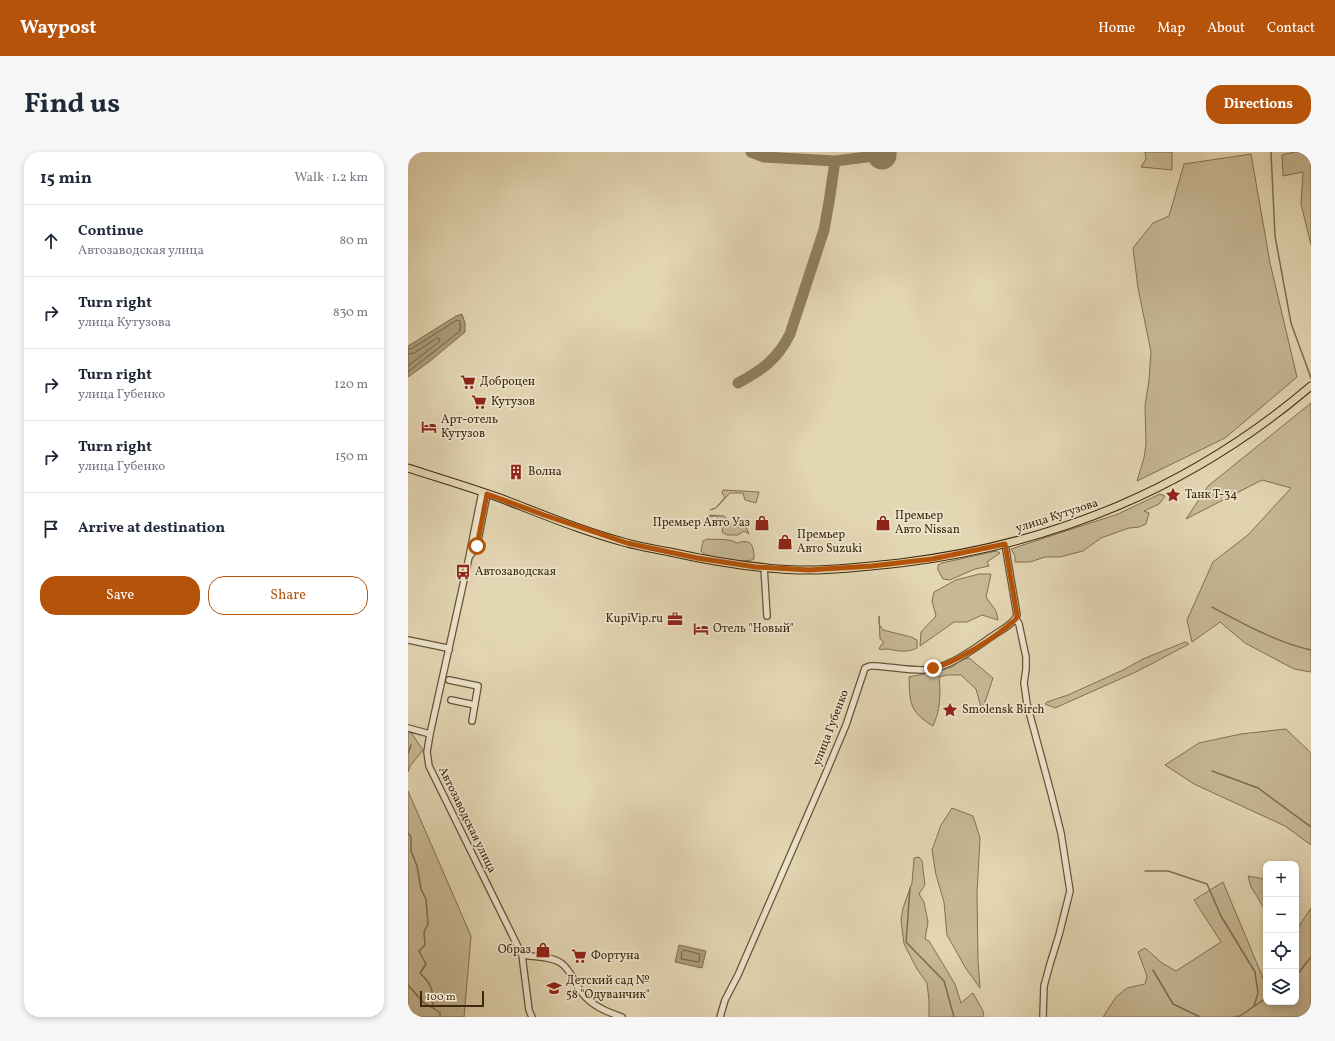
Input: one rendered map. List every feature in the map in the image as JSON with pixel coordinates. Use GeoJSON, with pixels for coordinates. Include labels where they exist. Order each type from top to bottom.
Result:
{"type":"FeatureCollection","features":[{"type":"Feature","properties":{"kind":"main road","name":"улица Кутузова"},"geometry":{"type":"LineString","coordinates":[[408,468],[485,493],[627,543],[697,558],[764,567],[809,570],[872,566],[932,559],[1005,544],[1076,523],[1120,506],[1160,487],[1238,442],[1311,386]]}},
{"type":"Feature","properties":{"kind":"street","name":"Автозаводская улица"},"geometry":{"type":"LineString","coordinates":[[485,493],[427,752],[429,766],[522,955],[529,1010],[532,1017]]}},
{"type":"Feature","properties":{"kind":"street"},"geometry":{"type":"LineString","coordinates":[[1005,544],[1017,615],[1016,619],[1019,624],[1026,657],[1024,682],[1026,704],[1052,793],[1061,832],[1070,891],[1059,936],[1044,986],[1043,1017]]}},
{"type":"Feature","properties":{"kind":"street"},"geometry":{"type":"LineString","coordinates":[[764,567],[767,616]]}},
{"type":"Feature","properties":{"kind":"street","name":"улица Губенко"},"geometry":{"type":"LineString","coordinates":[[720,1017],[725,1000],[823,782],[846,725],[865,668],[876,666],[924,670],[940,667],[971,651],[1016,619]]}},
{"type":"Feature","properties":{"kind":"street"},"geometry":{"type":"LineString","coordinates":[[408,640],[447,648],[449,650]]}},
{"type":"Feature","properties":{"kind":"street"},"geometry":{"type":"LineString","coordinates":[[449,680],[478,686],[472,722]]}},
{"type":"Feature","properties":{"kind":"street"},"geometry":{"type":"LineString","coordinates":[[450,700],[475,705]]}},
{"type":"Feature","properties":{"kind":"street"},"geometry":{"type":"LineString","coordinates":[[408,728],[430,734]]}},
{"type":"Feature","properties":{"kind":"street"},"geometry":{"type":"LineString","coordinates":[[522,955],[553,960],[561,963],[568,969],[582,993],[587,998],[602,1010],[622,1017]]}},
{"type":"Feature","properties":{"kind":"shaded area"},"geometry":{"type":"Polygon","coordinates":[[[1145,152],[1172,152],[1172,170],[1141,167],[1146,159],[1145,152]]]}},
{"type":"Feature","properties":{"kind":"shaded area"},"geometry":{"type":"Polygon","coordinates":[[[1294,152],[1311,152],[1311,245],[1301,204],[1303,172],[1283,176],[1282,155],[1294,152]]]}},
{"type":"Feature","properties":{"kind":"shaded area"},"geometry":{"type":"Polygon","coordinates":[[[1251,154],[1270,263],[1297,377],[1225,438],[1137,481],[1144,458],[1146,444],[1145,406],[1151,352],[1138,288],[1133,248],[1153,223],[1169,216],[1184,164],[1251,154]]]}},
{"type":"Feature","properties":{"kind":"shaded area"},"geometry":{"type":"Polygon","coordinates":[[[1311,403],[1311,672],[1294,669],[1245,643],[1220,622],[1192,642],[1187,620],[1213,562],[1248,535],[1291,488],[1262,480],[1186,519],[1208,486],[1311,403]]]}},
{"type":"Feature","properties":{"kind":"shaded area"},"geometry":{"type":"Polygon","coordinates":[[[723,490],[759,492],[756,503],[745,500],[743,493],[730,493],[716,508],[725,497],[722,493],[723,490]]]}},
{"type":"Feature","properties":{"kind":"shaded area"},"geometry":{"type":"Polygon","coordinates":[[[1160,494],[1165,496],[1159,504],[1144,511],[1149,513],[1146,524],[1139,527],[1129,528],[1101,538],[1083,551],[1060,557],[1045,557],[1030,562],[1015,562],[1015,556],[1011,549],[1118,514],[1160,494]]]}},
{"type":"Feature","properties":{"kind":"shaded area"},"geometry":{"type":"Polygon","coordinates":[[[710,515],[724,516],[730,524],[746,527],[749,534],[744,531],[738,535],[727,535],[722,532],[722,523],[710,524],[709,522],[715,522],[718,518],[716,516],[708,517],[710,515]]]}},
{"type":"Feature","properties":{"kind":"shaded area"},"geometry":{"type":"Polygon","coordinates":[[[707,539],[749,543],[753,549],[754,559],[735,561],[705,554],[701,551],[703,541],[707,539]]]}},
{"type":"Feature","properties":{"kind":"shaded area"},"geometry":{"type":"Polygon","coordinates":[[[996,551],[1000,553],[987,562],[989,566],[975,569],[950,580],[943,579],[938,570],[938,565],[942,563],[996,551]]]}},
{"type":"Feature","properties":{"kind":"shaded area"},"geometry":{"type":"Polygon","coordinates":[[[979,574],[991,574],[986,597],[996,611],[998,620],[982,615],[967,622],[954,622],[920,646],[921,632],[936,616],[932,601],[934,592],[956,580],[979,574]]]}},
{"type":"Feature","properties":{"kind":"shaded area"},"geometry":{"type":"Polygon","coordinates":[[[879,625],[883,630],[917,640],[917,648],[906,651],[879,649],[883,644],[883,641],[880,639],[879,625]]]}},
{"type":"Feature","properties":{"kind":"shaded area"},"geometry":{"type":"Polygon","coordinates":[[[1185,642],[1189,644],[1138,671],[1055,708],[1045,704],[1123,670],[1143,659],[1185,642]]]}},
{"type":"Feature","properties":{"kind":"shaded area"},"geometry":{"type":"Polygon","coordinates":[[[969,658],[993,678],[982,711],[976,689],[961,675],[947,675],[939,677],[939,702],[933,726],[919,716],[912,706],[909,677],[943,670],[954,666],[960,660],[969,658]]]}},
{"type":"Feature","properties":{"kind":"shaded area"},"geometry":{"type":"Polygon","coordinates":[[[1286,729],[1311,753],[1311,845],[1285,826],[1194,784],[1165,765],[1199,743],[1241,734],[1286,729]]]}},
{"type":"Feature","properties":{"kind":"shaded area"},"geometry":{"type":"Polygon","coordinates":[[[410,731],[423,750],[410,766],[408,772],[408,735],[410,731]]]}},
{"type":"Feature","properties":{"kind":"shaded area"},"geometry":{"type":"Polygon","coordinates":[[[408,791],[471,936],[464,1017],[408,1017],[408,791]]]}},
{"type":"Feature","properties":{"kind":"shaded area"},"geometry":{"type":"Polygon","coordinates":[[[952,808],[973,816],[980,838],[977,893],[980,988],[965,967],[947,935],[944,902],[936,875],[932,850],[941,825],[952,808]]]}},
{"type":"Feature","properties":{"kind":"shaded area"},"geometry":{"type":"Polygon","coordinates":[[[919,857],[922,861],[925,885],[919,894],[924,902],[928,922],[925,939],[929,941],[955,984],[961,1003],[973,993],[983,1011],[984,1017],[929,1017],[927,983],[917,969],[904,944],[901,920],[903,908],[912,883],[914,858],[919,857]]]}},
{"type":"Feature","properties":{"kind":"shaded area"},"geometry":{"type":"Polygon","coordinates":[[[1248,876],[1263,879],[1263,906],[1251,887],[1248,876]]]}},
{"type":"Feature","properties":{"kind":"shaded area"},"geometry":{"type":"Polygon","coordinates":[[[1223,882],[1263,978],[1263,1005],[1299,1005],[1299,926],[1311,908],[1311,1017],[1103,1017],[1116,997],[1127,988],[1145,984],[1147,976],[1138,952],[1145,948],[1162,963],[1176,971],[1221,942],[1194,900],[1223,882]]]}},
{"type":"Feature","properties":{"kind":"water"},"geometry":{"type":"Polygon","coordinates":[[[462,314],[465,323],[465,332],[429,362],[408,377],[408,346],[456,316],[462,314]]]}},
{"type":"Feature","properties":{"kind":"water"},"geometry":{"type":"Polygon","coordinates":[[[679,945],[706,951],[702,968],[675,962],[679,945]]]}},
{"type":"Feature","properties":{"kind":"waterway"},"geometry":{"type":"LineString","coordinates":[[1271,152],[1275,236],[1291,323],[1311,378]]}},
{"type":"Feature","properties":{"kind":"waterway"},"geometry":{"type":"LineString","coordinates":[[1212,607],[1273,637],[1298,647],[1311,650]]}},
{"type":"Feature","properties":{"kind":"waterway"},"geometry":{"type":"LineString","coordinates":[[408,754],[411,745]]}},
{"type":"Feature","properties":{"kind":"waterway"},"geometry":{"type":"LineString","coordinates":[[1212,771],[1258,788],[1311,827]]}},
{"type":"Feature","properties":{"kind":"waterway"},"geometry":{"type":"LineString","coordinates":[[408,833],[411,837],[411,851],[417,866],[421,889],[426,899],[428,924],[424,932],[425,945],[419,951],[426,964],[420,973],[430,985],[433,1008],[440,1013],[440,1017]]}},
{"type":"Feature","properties":{"kind":"waterway"},"geometry":{"type":"LineString","coordinates":[[1145,871],[1168,871],[1207,884],[1221,916],[1255,972],[1258,993],[1254,1006]]}},
{"type":"Feature","properties":{"kind":"waterway"},"geometry":{"type":"LineString","coordinates":[[910,888],[906,942],[944,981],[954,1017]]}},
{"type":"Feature","properties":{"kind":"waterway"},"geometry":{"type":"LineString","coordinates":[[1299,972],[1311,957]]}},
{"type":"Feature","properties":{"kind":"waterway"},"geometry":{"type":"LineString","coordinates":[[1153,970],[1173,1004],[1200,1017]]}},
{"type":"Feature","properties":{"kind":"waterway"},"geometry":{"type":"LineString","coordinates":[[408,985],[424,1003],[433,1008]]}},
{"type":"Feature","properties":{"kind":"waterway"},"geometry":{"type":"LineString","coordinates":[[1240,1017],[1263,1000]]}},
{"type":"Feature","properties":{"kind":"waterway"},"geometry":{"type":"LineString","coordinates":[[1234,1017],[1240,1016]]}},
{"type":"Feature","properties":{"kind":"taxiway"},"geometry":{"type":"LineString","coordinates":[[751,152],[764,157],[835,161],[882,155]]}},
{"type":"Feature","properties":{"kind":"taxiway"},"geometry":{"type":"LineString","coordinates":[[738,383],[762,369],[774,358],[790,334],[824,230],[835,161]]}},
{"type":"Feature","properties":{"kind":"place","name":"Доброцен"},"geometry":{"type":"Point","coordinates":[468,382]}},
{"type":"Feature","properties":{"kind":"place","name":"Кутузов"},"geometry":{"type":"Point","coordinates":[479,402]}},
{"type":"Feature","properties":{"kind":"place","name":"Арт-отель Кутузов"},"geometry":{"type":"Point","coordinates":[429,427]}},
{"type":"Feature","properties":{"kind":"place","name":"Волна"},"geometry":{"type":"Point","coordinates":[516,472]}},
{"type":"Feature","properties":{"kind":"place","name":"Танк Т-34"},"geometry":{"type":"Point","coordinates":[1173,495]}},
{"type":"Feature","properties":{"kind":"place","name":"Премьер Авто Уаз"},"geometry":{"type":"Point","coordinates":[762,523]}},
{"type":"Feature","properties":{"kind":"place","name":"Премьер Авто Nissan"},"geometry":{"type":"Point","coordinates":[883,523]}},
{"type":"Feature","properties":{"kind":"place","name":"Премьер Авто Suzuki"},"geometry":{"type":"Point","coordinates":[785,542]}},
{"type":"Feature","properties":{"kind":"place","name":"Автозаводская"},"geometry":{"type":"Point","coordinates":[463,572]}},
{"type":"Feature","properties":{"kind":"place","name":"KupiVip.ru"},"geometry":{"type":"Point","coordinates":[675,619]}},
{"type":"Feature","properties":{"kind":"place","name":"Отель \"Новый\""},"geometry":{"type":"Point","coordinates":[701,629]}},
{"type":"Feature","properties":{"kind":"place","name":"Smolensk Birch"},"geometry":{"type":"Point","coordinates":[950,710]}},
{"type":"Feature","properties":{"kind":"place","name":"Образ"},"geometry":{"type":"Point","coordinates":[543,950]}},
{"type":"Feature","properties":{"kind":"place","name":"Фортуна"},"geometry":{"type":"Point","coordinates":[579,956]}},
{"type":"Feature","properties":{"kind":"place","name":"Детский сад № 58 \"Одуванчик\""},"geometry":{"type":"Point","coordinates":[554,988]}},
{"type":"Feature","properties":{"kind":"route"},"geometry":{"type":"LineString","coordinates":[[477,546],[487,494],[573,526],[627,543],[697,558],[756,567],[809,570],[872,566],[932,559],[1005,544],[1017,615],[1016,619],[971,651],[947,664],[933,668]]}}]}
